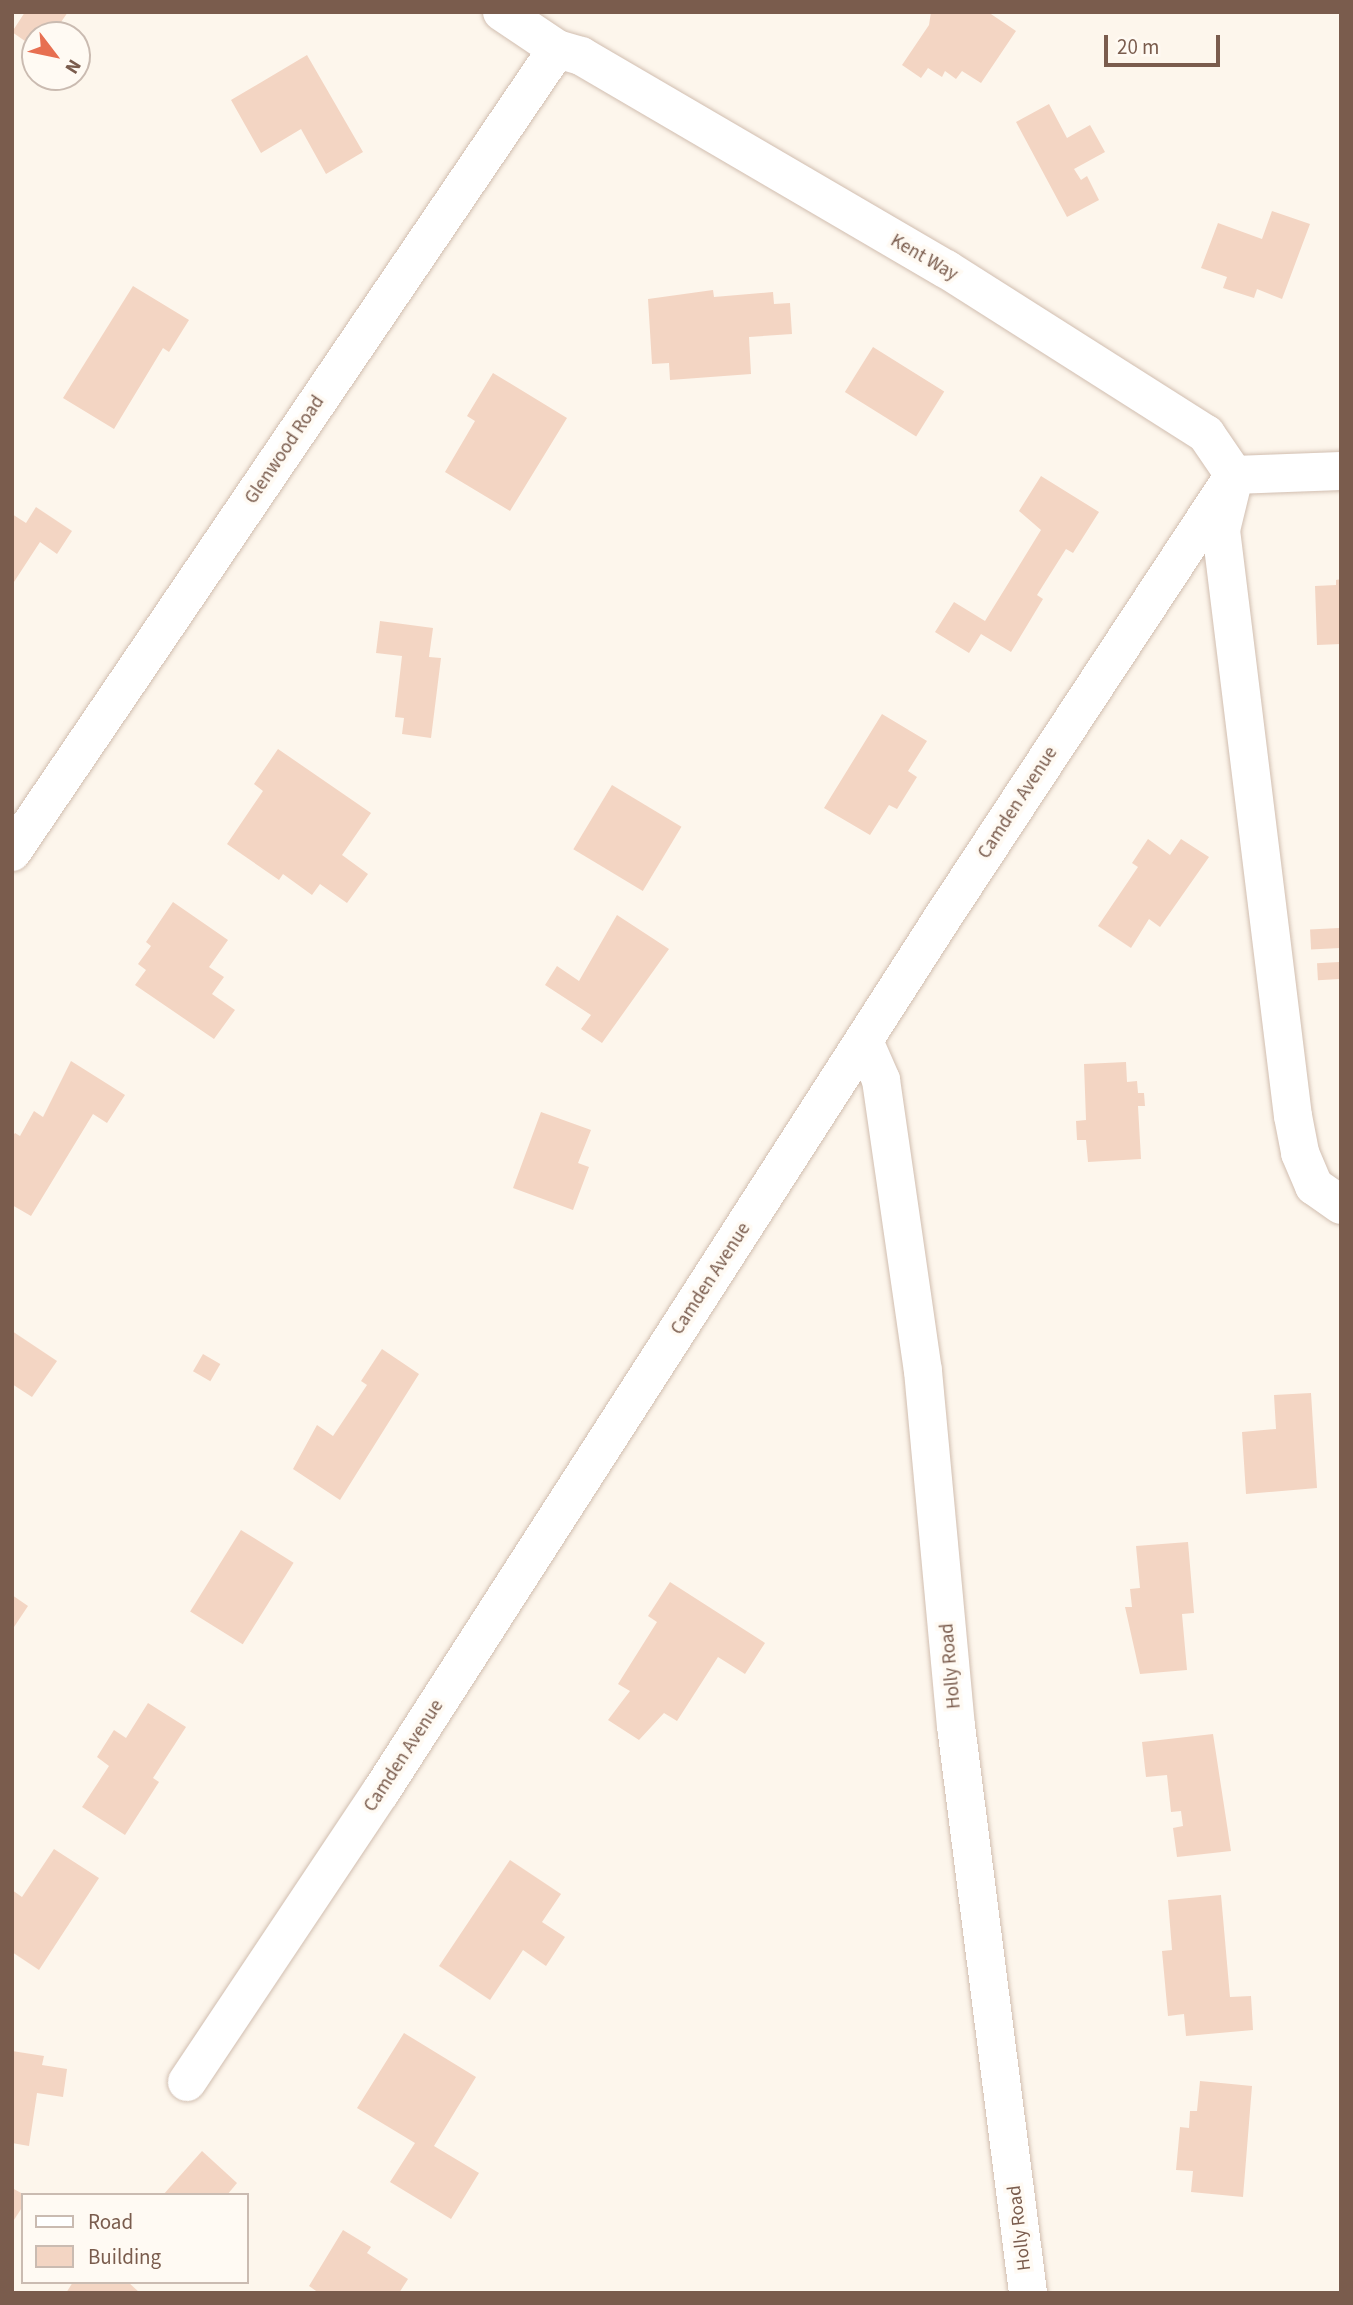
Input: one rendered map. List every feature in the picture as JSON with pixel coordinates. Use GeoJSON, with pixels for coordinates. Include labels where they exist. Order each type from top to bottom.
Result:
{"type":"FeatureCollection","features":[{"type":"Feature","properties":{"kind":"street","name":"Kent Way"},"geometry":{"type":"LineString","coordinates":[[502,12],[557,49],[581,56],[970,284],[1206,434],[1234,475]]}},
{"type":"Feature","properties":{"kind":"street","name":"Glenwood Road"},"geometry":{"type":"LineString","coordinates":[[12,852],[557,49]]}},
{"type":"Feature","properties":{"kind":"street"},"geometry":{"type":"LineString","coordinates":[[1341,471],[1234,475],[1221,530],[1293,1116],[1300,1153],[1314,1186],[1341,1205]]}},
{"type":"Feature","properties":{"kind":"street","name":"Camden Avenue"},"geometry":{"type":"LineString","coordinates":[[187,2082],[380,1793],[864,1041],[1234,475]]}},
{"type":"Feature","properties":{"kind":"street","name":"Holly Road"},"geometry":{"type":"LineString","coordinates":[[864,1041],[881,1080],[923,1371],[956,1726],[1028,2293]]}},
{"type":"Feature","properties":{"kind":"building"},"geometry":{"type":"Polygon","coordinates":[[[25,12],[68,12],[62,21],[21,21],[21,38],[12,32],[25,12]]]}},
{"type":"Feature","properties":{"kind":"building"},"geometry":{"type":"Polygon","coordinates":[[[931,12],[988,12],[1016,31],[981,83],[962,71],[956,79],[945,71],[942,77],[928,68],[921,78],[902,65],[929,25],[931,12]]]}},
{"type":"Feature","properties":{"kind":"building"},"geometry":{"type":"Polygon","coordinates":[[[307,55],[363,152],[326,174],[301,129],[261,153],[231,100],[307,55]]]}},
{"type":"Feature","properties":{"kind":"building"},"geometry":{"type":"Polygon","coordinates":[[[1049,104],[1067,138],[1090,125],[1105,152],[1074,169],[1081,180],[1087,176],[1099,200],[1067,217],[1016,122],[1049,104]]]}},
{"type":"Feature","properties":{"kind":"building"},"geometry":{"type":"Polygon","coordinates":[[[1272,211],[1310,224],[1282,299],[1257,289],[1254,298],[1223,288],[1227,277],[1201,268],[1218,223],[1262,239],[1272,211]]]}},
{"type":"Feature","properties":{"kind":"building"},"geometry":{"type":"Polygon","coordinates":[[[133,286],[189,320],[169,352],[163,348],[114,429],[63,398],[133,286]]]}},
{"type":"Feature","properties":{"kind":"building"},"geometry":{"type":"Polygon","coordinates":[[[713,290],[714,297],[773,292],[774,304],[790,303],[792,334],[749,337],[751,374],[670,380],[669,363],[652,364],[648,299],[713,290]]]}},
{"type":"Feature","properties":{"kind":"building"},"geometry":{"type":"Polygon","coordinates":[[[873,347],[944,392],[916,436],[845,392],[873,347]]]}},
{"type":"Feature","properties":{"kind":"building"},"geometry":{"type":"Polygon","coordinates":[[[493,373],[567,418],[510,511],[445,472],[475,421],[467,416],[493,373]]]}},
{"type":"Feature","properties":{"kind":"building"},"geometry":{"type":"Polygon","coordinates":[[[1041,476],[1099,512],[1073,553],[1066,549],[1037,595],[1043,599],[1011,652],[981,634],[969,653],[935,632],[954,602],[985,621],[1041,530],[1019,511],[1041,476]]]}},
{"type":"Feature","properties":{"kind":"building"},"geometry":{"type":"Polygon","coordinates":[[[36,507],[72,531],[57,554],[40,542],[12,585],[12,514],[26,523],[36,507]]]}},
{"type":"Feature","properties":{"kind":"building"},"geometry":{"type":"Polygon","coordinates":[[[1341,579],[1341,644],[1317,645],[1315,586],[1336,585],[1336,580],[1341,579]]]}},
{"type":"Feature","properties":{"kind":"building"},"geometry":{"type":"Polygon","coordinates":[[[380,621],[433,628],[429,657],[441,658],[431,738],[402,734],[404,718],[395,717],[402,656],[376,653],[380,621]]]}},
{"type":"Feature","properties":{"kind":"building"},"geometry":{"type":"Polygon","coordinates":[[[882,714],[927,741],[908,771],[917,777],[897,809],[889,805],[870,835],[824,808],[882,714]]]}},
{"type":"Feature","properties":{"kind":"building"},"geometry":{"type":"Polygon","coordinates":[[[278,749],[371,813],[342,855],[368,874],[347,903],[320,884],[312,895],[283,874],[279,880],[227,844],[263,791],[254,784],[278,749]]]}},
{"type":"Feature","properties":{"kind":"building"},"geometry":{"type":"Polygon","coordinates":[[[612,785],[681,827],[643,891],[573,849],[612,785]]]}},
{"type":"Feature","properties":{"kind":"building"},"geometry":{"type":"Polygon","coordinates":[[[1148,839],[1170,855],[1181,839],[1209,857],[1160,927],[1149,919],[1131,948],[1098,926],[1138,867],[1132,863],[1148,839]]]}},
{"type":"Feature","properties":{"kind":"building"},"geometry":{"type":"Polygon","coordinates":[[[173,902],[228,940],[209,967],[224,977],[212,994],[235,1010],[214,1039],[135,985],[146,970],[138,964],[151,946],[146,942],[173,902]]]}},
{"type":"Feature","properties":{"kind":"building"},"geometry":{"type":"Polygon","coordinates":[[[617,915],[669,949],[602,1043],[581,1029],[591,1015],[545,985],[557,966],[579,981],[617,915]]]}},
{"type":"Feature","properties":{"kind":"building"},"geometry":{"type":"Polygon","coordinates":[[[1339,928],[1340,948],[1311,949],[1310,930],[1339,928]]]}},
{"type":"Feature","properties":{"kind":"building"},"geometry":{"type":"Polygon","coordinates":[[[1339,962],[1340,979],[1318,980],[1317,963],[1339,962]]]}},
{"type":"Feature","properties":{"kind":"building"},"geometry":{"type":"Polygon","coordinates":[[[71,1061],[125,1095],[107,1123],[93,1114],[31,1216],[12,1205],[12,1137],[15,1133],[20,1136],[34,1111],[43,1117],[71,1061]]]}},
{"type":"Feature","properties":{"kind":"building"},"geometry":{"type":"Polygon","coordinates":[[[1126,1062],[1127,1082],[1137,1081],[1138,1093],[1144,1093],[1145,1106],[1138,1106],[1141,1159],[1088,1162],[1086,1140],[1077,1140],[1076,1121],[1086,1120],[1084,1064],[1126,1062]]]}},
{"type":"Feature","properties":{"kind":"building"},"geometry":{"type":"Polygon","coordinates":[[[541,1112],[591,1130],[578,1163],[589,1167],[573,1210],[513,1188],[541,1112]]]}},
{"type":"Feature","properties":{"kind":"building"},"geometry":{"type":"Polygon","coordinates":[[[12,1331],[57,1361],[32,1397],[12,1384],[12,1331]]]}},
{"type":"Feature","properties":{"kind":"building"},"geometry":{"type":"Polygon","coordinates":[[[382,1349],[419,1374],[340,1500],[293,1469],[317,1425],[333,1436],[367,1385],[361,1381],[382,1349]]]}},
{"type":"Feature","properties":{"kind":"building"},"geometry":{"type":"Polygon","coordinates":[[[203,1354],[220,1364],[210,1381],[193,1371],[203,1354]]]}},
{"type":"Feature","properties":{"kind":"building"},"geometry":{"type":"Polygon","coordinates":[[[1311,1393],[1317,1488],[1246,1494],[1242,1432],[1276,1429],[1274,1395],[1311,1393]]]}},
{"type":"Feature","properties":{"kind":"building"},"geometry":{"type":"Polygon","coordinates":[[[241,1530],[294,1563],[243,1644],[190,1611],[241,1530]]]}},
{"type":"Feature","properties":{"kind":"building"},"geometry":{"type":"Polygon","coordinates":[[[1188,1542],[1194,1613],[1182,1614],[1187,1670],[1140,1674],[1125,1607],[1132,1607],[1130,1589],[1140,1588],[1136,1546],[1188,1542]]]}},
{"type":"Feature","properties":{"kind":"building"},"geometry":{"type":"Polygon","coordinates":[[[670,1582],[765,1643],[745,1674],[718,1657],[677,1721],[664,1713],[639,1740],[608,1720],[630,1691],[618,1684],[657,1622],[648,1616],[670,1582]]]}},
{"type":"Feature","properties":{"kind":"building"},"geometry":{"type":"Polygon","coordinates":[[[12,1595],[28,1606],[12,1630],[12,1595]]]}},
{"type":"Feature","properties":{"kind":"building"},"geometry":{"type":"Polygon","coordinates":[[[148,1703],[186,1727],[153,1778],[159,1782],[125,1835],[82,1807],[109,1766],[97,1757],[114,1730],[126,1738],[148,1703]]]}},
{"type":"Feature","properties":{"kind":"building"},"geometry":{"type":"Polygon","coordinates":[[[1213,1734],[1231,1851],[1177,1857],[1173,1828],[1183,1826],[1181,1811],[1171,1812],[1167,1775],[1146,1777],[1142,1742],[1213,1734]]]}},
{"type":"Feature","properties":{"kind":"building"},"geometry":{"type":"Polygon","coordinates":[[[54,1849],[99,1878],[39,1970],[12,1952],[12,1890],[22,1897],[54,1849]]]}},
{"type":"Feature","properties":{"kind":"building"},"geometry":{"type":"Polygon","coordinates":[[[510,1860],[561,1894],[542,1922],[565,1937],[546,1966],[523,1950],[490,2000],[439,1966],[510,1860]]]}},
{"type":"Feature","properties":{"kind":"building"},"geometry":{"type":"Polygon","coordinates":[[[1221,1895],[1230,1997],[1251,1996],[1253,2030],[1186,2036],[1184,2014],[1168,2016],[1162,1951],[1172,1950],[1168,1900],[1221,1895]]]}},
{"type":"Feature","properties":{"kind":"building"},"geometry":{"type":"Polygon","coordinates":[[[404,2033],[476,2077],[434,2146],[479,2173],[451,2219],[390,2182],[415,2143],[357,2108],[404,2033]]]}},
{"type":"Feature","properties":{"kind":"building"},"geometry":{"type":"Polygon","coordinates":[[[12,2051],[44,2056],[42,2065],[67,2069],[63,2097],[37,2093],[29,2146],[12,2143],[12,2051]]]}},
{"type":"Feature","properties":{"kind":"building"},"geometry":{"type":"Polygon","coordinates":[[[1200,2081],[1252,2086],[1243,2197],[1191,2192],[1193,2171],[1176,2170],[1180,2127],[1189,2128],[1190,2111],[1197,2111],[1200,2081]]]}},
{"type":"Feature","properties":{"kind":"building"},"geometry":{"type":"Polygon","coordinates":[[[202,2151],[237,2183],[229,2193],[165,2193],[202,2151]]]}},
{"type":"Feature","properties":{"kind":"building"},"geometry":{"type":"Polygon","coordinates":[[[12,2188],[21,2193],[21,2209],[12,2223],[12,2188]]]}},
{"type":"Feature","properties":{"kind":"building"},"geometry":{"type":"Polygon","coordinates":[[[343,2230],[371,2247],[367,2253],[408,2279],[399,2293],[319,2293],[309,2286],[343,2230]]]}},
{"type":"Feature","properties":{"kind":"building"},"geometry":{"type":"Polygon","coordinates":[[[72,2284],[130,2284],[140,2293],[66,2293],[72,2284]]]}}]}
